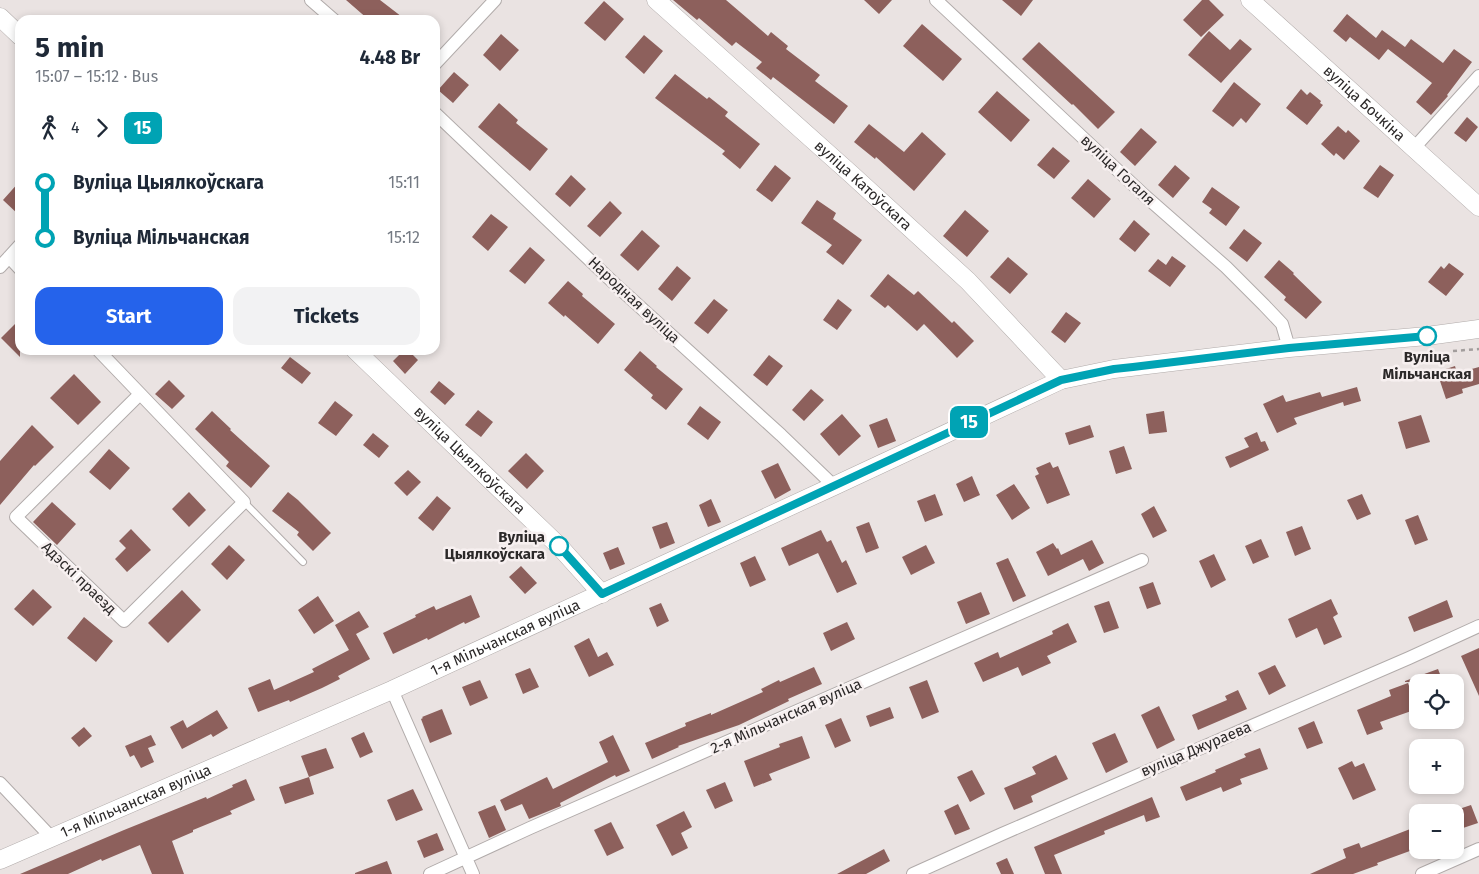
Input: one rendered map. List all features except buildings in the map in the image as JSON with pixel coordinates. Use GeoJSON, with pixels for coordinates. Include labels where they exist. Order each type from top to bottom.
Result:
{"type":"FeatureCollection","features":[{"type":"Feature","properties":{"kind":"street"},"geometry":{"type":"LineString","coordinates":[[311,0],[328,15]]}},
{"type":"Feature","properties":{"kind":"street"},"geometry":{"type":"LineString","coordinates":[[440,59],[495,0]]}},
{"type":"Feature","properties":{"kind":"street","name":"вуліца Катоўскага"},"geometry":{"type":"LineString","coordinates":[[656,0],[852,174],[968,281],[1061,380]]}},
{"type":"Feature","properties":{"kind":"street","name":"вуліца Гогаля"},"geometry":{"type":"LineString","coordinates":[[936,0],[1144,195],[1226,267],[1282,324],[1289,348]]}},
{"type":"Feature","properties":{"kind":"street","name":"вуліца Бочкіна"},"geometry":{"type":"LineString","coordinates":[[1250,0],[1479,207]]}},
{"type":"Feature","properties":{"kind":"street"},"geometry":{"type":"LineString","coordinates":[[0,17],[15,31]]}},
{"type":"Feature","properties":{"kind":"street"},"geometry":{"type":"LineString","coordinates":[[1414,148],[1479,76]]}},
{"type":"Feature","properties":{"kind":"street","name":"Народная вуліца"},"geometry":{"type":"LineString","coordinates":[[440,118],[617,286],[774,428],[834,486]]}},
{"type":"Feature","properties":{"kind":"street"},"geometry":{"type":"LineString","coordinates":[[0,267],[15,251]]}},
{"type":"Feature","properties":{"kind":"street"},"geometry":{"type":"LineString","coordinates":[[9,257],[15,263]]}},
{"type":"Feature","properties":{"kind":"street","name":"1-я Мільчанская вуліца"},"geometry":{"type":"LineString","coordinates":[[0,860],[392,690],[1061,380],[1114,369],[1289,348],[1427,336],[1479,329]]}},
{"type":"Feature","properties":{"kind":"street"},"geometry":{"type":"LineString","coordinates":[[103,355],[244,502]]}},
{"type":"Feature","properties":{"kind":"street","name":"вуліца Цыялкоўскага"},"geometry":{"type":"LineString","coordinates":[[360,355],[558,546],[602,594]]}},
{"type":"Feature","properties":{"kind":"street","name":"Адэскі праезд"},"geometry":{"type":"LineString","coordinates":[[140,394],[16,517],[124,621],[244,502]]}},
{"type":"Feature","properties":{"kind":"street","name":"2-я Мільчанская вуліца"},"geometry":{"type":"LineString","coordinates":[[430,874],[530,828],[1142,560]]}},
{"type":"Feature","properties":{"kind":"street","name":"вуліца Джураева"},"geometry":{"type":"LineString","coordinates":[[913,874],[1479,626]]}},
{"type":"Feature","properties":{"kind":"street"},"geometry":{"type":"LineString","coordinates":[[392,690],[474,874]]}},
{"type":"Feature","properties":{"kind":"street"},"geometry":{"type":"LineString","coordinates":[[0,783],[51,837]]}},
{"type":"Feature","properties":{"kind":"street"},"geometry":{"type":"LineString","coordinates":[[1422,874],[1479,849]]}},
{"type":"Feature","properties":{"kind":"lane"},"geometry":{"type":"LineString","coordinates":[[244,502],[303,562]]}},
{"type":"Feature","properties":{"kind":"path"},"geometry":{"type":"LineString","coordinates":[[1446,351],[1479,350]]}},
{"type":"Feature","properties":{"kind":"bus line","name":"15"},"geometry":{"type":"LineString","coordinates":[[559,546],[602,594],[1061,380],[1114,369],[1289,348],[1427,336]]}},
{"type":"Feature","properties":{"kind":"place","name":"Вуліца Мільчанская"},"geometry":{"type":"Point","coordinates":[1427,336]}},
{"type":"Feature","properties":{"kind":"place","name":"Вуліца Цыялкоўскага"},"geometry":{"type":"Point","coordinates":[559,546]}}]}
